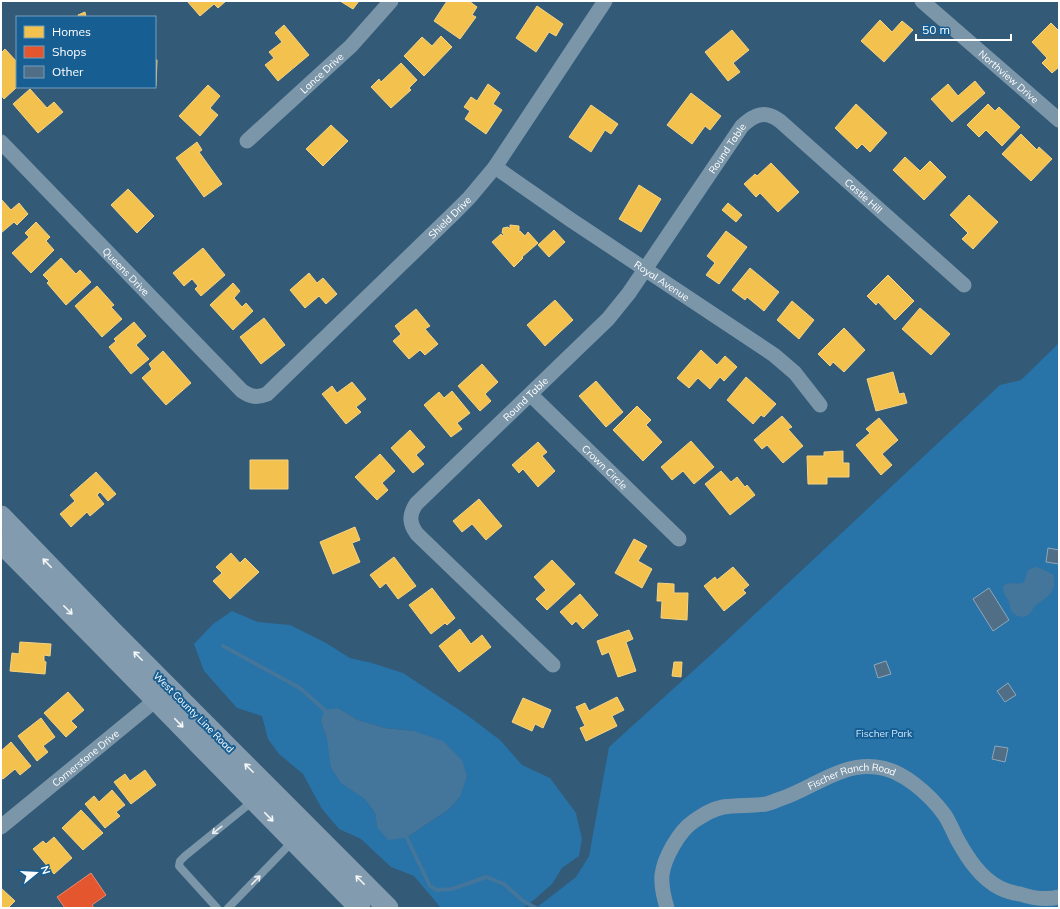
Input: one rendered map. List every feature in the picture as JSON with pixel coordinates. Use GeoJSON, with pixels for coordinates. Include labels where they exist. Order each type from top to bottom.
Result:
{"type":"FeatureCollection","features":[{"type":"Feature","properties":{"kind":"main road","name":"West County Line Road"},"geometry":{"type":"LineString","coordinates":[[1,516],[110,629],[163,694]]}},
{"type":"Feature","properties":{"kind":"main road","name":"West County Line Road"},"geometry":{"type":"LineString","coordinates":[[1,543],[163,694],[261,794],[388,908]]}},
{"type":"Feature","properties":{"kind":"main road","name":"West County Line Road"},"geometry":{"type":"LineString","coordinates":[[261,794],[293,841],[360,908]]}},
{"type":"Feature","properties":{"kind":"street","name":"Lance Drive"},"geometry":{"type":"LineString","coordinates":[[247,141],[351,46],[391,1]]}},
{"type":"Feature","properties":{"kind":"street","name":"Shield Drive"},"geometry":{"type":"LineString","coordinates":[[254,397],[267,394],[469,198],[495,167],[605,1]]}},
{"type":"Feature","properties":{"kind":"street","name":"Northview Drive"},"geometry":{"type":"LineString","coordinates":[[922,1],[1059,120]]}},
{"type":"Feature","properties":{"kind":"street","name":"Round Table"},"geometry":{"type":"LineString","coordinates":[[553,665],[417,534],[410,519],[412,510],[416,504],[531,395],[608,319],[629,293],[742,126],[754,116],[761,114]]}},
{"type":"Feature","properties":{"kind":"street","name":"Castle Hill"},"geometry":{"type":"LineString","coordinates":[[761,114],[768,114],[780,121],[964,285]]}},
{"type":"Feature","properties":{"kind":"street","name":"Queens Drive"},"geometry":{"type":"LineString","coordinates":[[1,142],[242,391],[254,397]]}},
{"type":"Feature","properties":{"kind":"street","name":"Royal Avenue"},"geometry":{"type":"LineString","coordinates":[[495,167],[571,220],[646,268],[774,355],[795,373],[820,405]]}},
{"type":"Feature","properties":{"kind":"street","name":"Crown Circle"},"geometry":{"type":"LineString","coordinates":[[531,395],[679,539]]}},
{"type":"Feature","properties":{"kind":"street","name":"Cornerstone Drive"},"geometry":{"type":"LineString","coordinates":[[1,827],[163,694]]}},
{"type":"Feature","properties":{"kind":"street","name":"Fischer Ranch Road"},"geometry":{"type":"LineString","coordinates":[[667,908],[664,899],[662,875],[668,856],[677,838],[691,823],[701,816],[722,807],[766,804],[793,794],[832,774],[853,768],[876,766],[890,770],[920,788],[944,815],[968,859],[985,877],[999,888],[1026,896],[1044,898],[1059,896]]}},
{"type":"Feature","properties":{"kind":"lane"},"geometry":{"type":"LineString","coordinates":[[217,908],[179,866],[180,861],[184,856],[261,794]]}},
{"type":"Feature","properties":{"kind":"lane"},"geometry":{"type":"LineString","coordinates":[[228,908],[293,841]]}},
{"type":"Feature","properties":{"kind":"green space","name":"Fischer Park"},"geometry":{"type":"Polygon","coordinates":[[[1059,343],[1059,908],[536,908],[576,877],[589,856],[609,747],[725,642],[1000,385],[1021,380],[1059,343]]]}},
{"type":"Feature","properties":{"kind":"green space"},"geometry":{"type":"Polygon","coordinates":[[[232,611],[258,622],[290,625],[326,643],[350,658],[403,673],[467,715],[500,740],[522,765],[550,778],[576,813],[582,839],[579,856],[562,868],[552,884],[523,908],[441,908],[414,876],[391,867],[361,839],[339,829],[322,809],[303,774],[279,754],[268,739],[262,716],[237,708],[204,671],[194,644],[213,624],[232,611]],[[338,708],[321,721],[327,740],[375,813],[377,827],[406,838],[448,810],[460,797],[414,731],[385,728],[358,720],[338,708]]]}},
{"type":"Feature","properties":{"kind":"shaded area"},"geometry":{"type":"Polygon","coordinates":[[[1035,567],[1054,575],[1053,590],[1035,606],[1029,614],[1023,617],[1018,616],[1011,611],[1003,586],[1008,583],[1024,582],[1028,570],[1035,567]]]}},
{"type":"Feature","properties":{"kind":"shaded area"},"geometry":{"type":"Polygon","coordinates":[[[338,708],[358,720],[385,728],[414,731],[443,741],[462,760],[467,776],[460,797],[448,810],[406,838],[388,840],[377,827],[375,813],[365,799],[341,783],[331,768],[327,740],[321,721],[324,710],[338,708]]]}},
{"type":"Feature","properties":{"kind":"building: Homes"},"geometry":{"type":"Polygon","coordinates":[[[187,1],[226,1],[218,8],[214,4],[200,16],[187,1]]]}},
{"type":"Feature","properties":{"kind":"building: Homes"},"geometry":{"type":"Polygon","coordinates":[[[340,1],[359,1],[353,9],[340,1]]]}},
{"type":"Feature","properties":{"kind":"building: Homes"},"geometry":{"type":"Polygon","coordinates":[[[447,1],[469,1],[477,7],[472,15],[476,17],[460,39],[434,21],[447,1]]]}},
{"type":"Feature","properties":{"kind":"building: Homes"},"geometry":{"type":"Polygon","coordinates":[[[537,6],[563,24],[556,36],[549,32],[536,52],[516,38],[537,6]]]}},
{"type":"Feature","properties":{"kind":"building: Homes"},"geometry":{"type":"Polygon","coordinates":[[[85,12],[86,16],[78,16],[85,12]]]}},
{"type":"Feature","properties":{"kind":"building: Homes"},"geometry":{"type":"Polygon","coordinates":[[[880,20],[892,32],[902,21],[913,30],[884,62],[861,41],[880,20]]]}},
{"type":"Feature","properties":{"kind":"building: Homes"},"geometry":{"type":"Polygon","coordinates":[[[1051,23],[1059,31],[1059,67],[1052,73],[1042,63],[1047,58],[1032,42],[1051,23]]]}},
{"type":"Feature","properties":{"kind":"building: Homes"},"geometry":{"type":"Polygon","coordinates":[[[284,25],[309,55],[278,81],[265,65],[274,58],[269,52],[282,42],[275,33],[284,25]]]}},
{"type":"Feature","properties":{"kind":"building: Homes"},"geometry":{"type":"Polygon","coordinates":[[[732,30],[749,50],[733,63],[740,72],[728,81],[705,52],[732,30]]]}},
{"type":"Feature","properties":{"kind":"building: Homes"},"geometry":{"type":"Polygon","coordinates":[[[441,36],[452,47],[424,76],[404,56],[422,37],[432,46],[441,36]]]}},
{"type":"Feature","properties":{"kind":"building: Homes"},"geometry":{"type":"Polygon","coordinates":[[[5,49],[16,61],[16,88],[4,99],[1,95],[1,53],[5,49]]]}},
{"type":"Feature","properties":{"kind":"building: Homes"},"geometry":{"type":"Polygon","coordinates":[[[156,60],[157,60],[156,86],[156,60]]]}},
{"type":"Feature","properties":{"kind":"building: Homes"},"geometry":{"type":"Polygon","coordinates":[[[401,63],[417,80],[409,88],[411,90],[391,108],[371,87],[379,79],[381,82],[401,63]]]}},
{"type":"Feature","properties":{"kind":"building: Homes"},"geometry":{"type":"Polygon","coordinates":[[[975,81],[985,93],[952,122],[931,99],[948,84],[958,96],[975,81]]]}},
{"type":"Feature","properties":{"kind":"building: Homes"},"geometry":{"type":"Polygon","coordinates":[[[488,84],[500,93],[493,104],[502,110],[486,134],[465,119],[470,111],[464,107],[471,97],[477,101],[488,84]]]}},
{"type":"Feature","properties":{"kind":"building: Homes"},"geometry":{"type":"Polygon","coordinates":[[[208,85],[220,96],[210,108],[218,115],[200,136],[179,116],[208,85]]]}},
{"type":"Feature","properties":{"kind":"building: Homes"},"geometry":{"type":"Polygon","coordinates":[[[30,89],[47,108],[54,102],[63,112],[38,133],[13,104],[30,89]]]}},
{"type":"Feature","properties":{"kind":"building: Homes"},"geometry":{"type":"Polygon","coordinates":[[[691,93],[721,116],[710,130],[705,126],[692,144],[667,125],[691,93]]]}},
{"type":"Feature","properties":{"kind":"building: Homes"},"geometry":{"type":"Polygon","coordinates":[[[856,104],[887,133],[870,152],[862,144],[857,149],[835,128],[856,104]]]}},
{"type":"Feature","properties":{"kind":"building: Homes"},"geometry":{"type":"Polygon","coordinates":[[[988,104],[995,111],[999,107],[1020,127],[1002,146],[986,130],[979,137],[967,125],[988,104]]]}},
{"type":"Feature","properties":{"kind":"building: Homes"},"geometry":{"type":"Polygon","coordinates":[[[591,105],[618,124],[611,134],[605,130],[591,152],[569,137],[591,105]]]}},
{"type":"Feature","properties":{"kind":"building: Homes"},"geometry":{"type":"Polygon","coordinates":[[[331,125],[348,141],[323,166],[306,149],[331,125]]]}},
{"type":"Feature","properties":{"kind":"building: Homes"},"geometry":{"type":"Polygon","coordinates":[[[1021,134],[1037,150],[1039,147],[1052,159],[1031,181],[1002,154],[1021,134]]]}},
{"type":"Feature","properties":{"kind":"building: Homes"},"geometry":{"type":"Polygon","coordinates":[[[197,142],[202,150],[199,152],[222,184],[204,197],[176,158],[197,142]]]}},
{"type":"Feature","properties":{"kind":"building: Homes"},"geometry":{"type":"Polygon","coordinates":[[[905,157],[920,171],[930,161],[946,177],[924,200],[893,170],[905,157]]]}},
{"type":"Feature","properties":{"kind":"building: Homes"},"geometry":{"type":"Polygon","coordinates":[[[771,163],[799,192],[778,212],[760,193],[756,197],[744,184],[755,174],[757,176],[771,163]]]}},
{"type":"Feature","properties":{"kind":"building: Homes"},"geometry":{"type":"Polygon","coordinates":[[[639,185],[661,199],[641,232],[619,219],[639,185]]]}},
{"type":"Feature","properties":{"kind":"building: Homes"},"geometry":{"type":"Polygon","coordinates":[[[128,189],[154,216],[137,233],[111,205],[128,189]]]}},
{"type":"Feature","properties":{"kind":"building: Homes"},"geometry":{"type":"Polygon","coordinates":[[[969,195],[998,222],[973,249],[962,239],[968,233],[950,215],[969,195]]]}},
{"type":"Feature","properties":{"kind":"building: Homes"},"geometry":{"type":"Polygon","coordinates":[[[1,199],[11,210],[19,203],[28,214],[17,225],[14,222],[1,233],[1,199]]]}},
{"type":"Feature","properties":{"kind":"building: Homes"},"geometry":{"type":"Polygon","coordinates":[[[728,203],[742,215],[736,222],[722,210],[728,203]]]}},
{"type":"Feature","properties":{"kind":"building: Homes"},"geometry":{"type":"Polygon","coordinates":[[[36,222],[50,237],[46,241],[54,250],[31,273],[12,253],[29,237],[25,233],[36,222]]]}},
{"type":"Feature","properties":{"kind":"building: Homes"},"geometry":{"type":"Polygon","coordinates":[[[510,225],[519,226],[519,232],[520,231],[525,236],[528,232],[538,243],[522,257],[523,258],[514,267],[492,242],[501,234],[503,236],[503,228],[508,227],[510,229],[510,225]]]}},
{"type":"Feature","properties":{"kind":"building: Homes"},"geometry":{"type":"Polygon","coordinates":[[[554,230],[565,242],[549,257],[538,245],[554,230]]]}},
{"type":"Feature","properties":{"kind":"building: Homes"},"geometry":{"type":"Polygon","coordinates":[[[726,231],[747,247],[719,284],[706,275],[715,263],[707,256],[726,231]]]}},
{"type":"Feature","properties":{"kind":"building: Homes"},"geometry":{"type":"Polygon","coordinates":[[[203,248],[225,275],[201,296],[195,289],[198,286],[192,279],[184,286],[173,273],[203,248]]]}},
{"type":"Feature","properties":{"kind":"building: Homes"},"geometry":{"type":"Polygon","coordinates":[[[61,258],[76,274],[80,270],[91,282],[66,305],[47,283],[49,281],[43,275],[61,258]]]}},
{"type":"Feature","properties":{"kind":"building: Homes"},"geometry":{"type":"Polygon","coordinates":[[[750,268],[779,292],[764,311],[747,297],[745,300],[732,290],[750,268]]]}},
{"type":"Feature","properties":{"kind":"building: Homes"},"geometry":{"type":"Polygon","coordinates":[[[309,273],[317,283],[323,278],[337,294],[326,304],[319,296],[305,308],[290,290],[309,273]]]}},
{"type":"Feature","properties":{"kind":"building: Homes"},"geometry":{"type":"Polygon","coordinates":[[[888,275],[914,301],[895,320],[878,302],[876,305],[867,296],[888,275]]]}},
{"type":"Feature","properties":{"kind":"building: Homes"},"geometry":{"type":"Polygon","coordinates":[[[233,283],[240,291],[234,298],[242,307],[246,303],[253,311],[233,330],[210,305],[233,283]]]}},
{"type":"Feature","properties":{"kind":"building: Homes"},"geometry":{"type":"Polygon","coordinates":[[[97,286],[114,305],[111,307],[122,319],[102,337],[75,306],[97,286]]]}},
{"type":"Feature","properties":{"kind":"building: Homes"},"geometry":{"type":"Polygon","coordinates":[[[555,300],[573,320],[545,346],[527,325],[555,300]]]}},
{"type":"Feature","properties":{"kind":"building: Homes"},"geometry":{"type":"Polygon","coordinates":[[[792,301],[814,320],[799,339],[777,320],[792,301]]]}},
{"type":"Feature","properties":{"kind":"building: Homes"},"geometry":{"type":"Polygon","coordinates":[[[920,308],[950,334],[931,355],[902,329],[920,308]]]}},
{"type":"Feature","properties":{"kind":"building: Homes"},"geometry":{"type":"Polygon","coordinates":[[[416,309],[430,326],[425,329],[438,344],[425,355],[420,350],[409,359],[393,341],[401,334],[395,326],[416,309]]]}},
{"type":"Feature","properties":{"kind":"building: Homes"},"geometry":{"type":"Polygon","coordinates":[[[264,318],[285,345],[261,364],[240,337],[264,318]]]}},
{"type":"Feature","properties":{"kind":"building: Homes"},"geometry":{"type":"Polygon","coordinates":[[[134,322],[146,336],[136,345],[149,359],[131,374],[109,347],[116,341],[114,339],[134,322]]]}},
{"type":"Feature","properties":{"kind":"building: Homes"},"geometry":{"type":"Polygon","coordinates":[[[844,328],[865,350],[844,372],[833,362],[830,366],[818,354],[844,328]]]}},
{"type":"Feature","properties":{"kind":"building: Homes"},"geometry":{"type":"Polygon","coordinates":[[[701,350],[717,365],[725,356],[737,367],[724,381],[720,377],[710,389],[698,378],[689,388],[677,378],[701,350]]]}},
{"type":"Feature","properties":{"kind":"building: Homes"},"geometry":{"type":"Polygon","coordinates":[[[163,351],[191,383],[166,405],[142,378],[152,369],[149,364],[163,351]]]}},
{"type":"Feature","properties":{"kind":"building: Homes"},"geometry":{"type":"Polygon","coordinates":[[[482,364],[498,382],[485,394],[491,401],[480,411],[458,386],[482,364]]]}},
{"type":"Feature","properties":{"kind":"building: Homes"},"geometry":{"type":"Polygon","coordinates":[[[893,372],[899,394],[904,393],[907,403],[876,411],[867,379],[893,372]]]}},
{"type":"Feature","properties":{"kind":"building: Homes"},"geometry":{"type":"Polygon","coordinates":[[[746,377],[776,404],[764,417],[761,415],[753,424],[727,400],[746,377]]]}},
{"type":"Feature","properties":{"kind":"building: Homes"},"geometry":{"type":"Polygon","coordinates":[[[596,381],[623,412],[606,427],[579,396],[596,381]]]}},
{"type":"Feature","properties":{"kind":"building: Homes"},"geometry":{"type":"Polygon","coordinates":[[[352,382],[366,399],[356,407],[361,412],[346,424],[322,394],[332,386],[337,393],[352,382]]]}},
{"type":"Feature","properties":{"kind":"building: Homes"},"geometry":{"type":"Polygon","coordinates":[[[452,391],[470,413],[457,423],[462,429],[451,437],[424,405],[439,392],[444,398],[452,391]]]}},
{"type":"Feature","properties":{"kind":"building: Homes"},"geometry":{"type":"Polygon","coordinates":[[[637,406],[651,420],[646,425],[662,442],[643,461],[613,430],[637,406]]]}},
{"type":"Feature","properties":{"kind":"building: Homes"},"geometry":{"type":"Polygon","coordinates":[[[782,416],[792,427],[788,429],[803,446],[783,463],[767,445],[762,449],[754,440],[782,416]]]}},
{"type":"Feature","properties":{"kind":"building: Homes"},"geometry":{"type":"Polygon","coordinates":[[[879,418],[898,440],[882,454],[892,465],[881,475],[856,445],[870,433],[866,429],[879,418]]]}},
{"type":"Feature","properties":{"kind":"building: Homes"},"geometry":{"type":"Polygon","coordinates":[[[410,430],[425,447],[416,455],[424,464],[413,473],[391,448],[410,430]]]}},
{"type":"Feature","properties":{"kind":"building: Homes"},"geometry":{"type":"Polygon","coordinates":[[[691,441],[714,467],[694,484],[683,471],[672,480],[661,467],[691,441]]]}},
{"type":"Feature","properties":{"kind":"building: Homes"},"geometry":{"type":"Polygon","coordinates":[[[538,442],[547,452],[542,456],[555,471],[538,487],[523,469],[519,473],[512,465],[538,442]]]}},
{"type":"Feature","properties":{"kind":"building: Homes"},"geometry":{"type":"Polygon","coordinates":[[[843,451],[843,463],[849,463],[849,477],[827,477],[827,484],[808,484],[807,456],[824,456],[824,452],[843,451]]]}},
{"type":"Feature","properties":{"kind":"building: Homes"},"geometry":{"type":"Polygon","coordinates":[[[380,454],[395,471],[382,483],[388,490],[377,500],[355,477],[380,454]]]}},
{"type":"Feature","properties":{"kind":"building: Homes"},"geometry":{"type":"Polygon","coordinates":[[[250,460],[288,460],[288,489],[250,489],[250,460]]]}},
{"type":"Feature","properties":{"kind":"building: Homes"},"geometry":{"type":"Polygon","coordinates":[[[721,471],[731,482],[737,477],[745,487],[747,485],[755,495],[730,515],[705,484],[721,471]]]}},
{"type":"Feature","properties":{"kind":"building: Homes"},"geometry":{"type":"Polygon","coordinates":[[[96,472],[116,494],[108,501],[100,492],[97,495],[104,504],[90,516],[87,512],[71,527],[60,514],[75,501],[70,495],[96,472]]]}},
{"type":"Feature","properties":{"kind":"building: Homes"},"geometry":{"type":"Polygon","coordinates":[[[479,499],[502,526],[486,540],[472,524],[462,532],[453,521],[479,499]]]}},
{"type":"Feature","properties":{"kind":"building: Homes"},"geometry":{"type":"Polygon","coordinates":[[[355,527],[360,540],[352,543],[360,562],[333,574],[320,542],[355,527]]]}},
{"type":"Feature","properties":{"kind":"building: Homes"},"geometry":{"type":"Polygon","coordinates":[[[634,539],[647,546],[638,561],[652,569],[642,588],[615,573],[634,539]]]}},
{"type":"Feature","properties":{"kind":"building: Homes"},"geometry":{"type":"Polygon","coordinates":[[[231,553],[240,563],[245,558],[259,572],[230,599],[213,581],[222,573],[216,567],[231,553]]]}},
{"type":"Feature","properties":{"kind":"building: Homes"},"geometry":{"type":"Polygon","coordinates":[[[394,557],[416,586],[398,599],[386,583],[380,588],[370,575],[394,557]]]}},
{"type":"Feature","properties":{"kind":"building: Homes"},"geometry":{"type":"Polygon","coordinates":[[[552,560],[575,584],[547,610],[536,599],[546,590],[534,577],[552,560]]]}},
{"type":"Feature","properties":{"kind":"building: Homes"},"geometry":{"type":"Polygon","coordinates":[[[733,567],[749,585],[743,590],[746,593],[724,611],[704,586],[715,577],[717,580],[733,567]]]}},
{"type":"Feature","properties":{"kind":"building: Homes"},"geometry":{"type":"Polygon","coordinates":[[[658,583],[674,584],[674,593],[688,593],[687,620],[661,618],[662,601],[657,601],[658,583]]]}},
{"type":"Feature","properties":{"kind":"building: Homes"},"geometry":{"type":"Polygon","coordinates":[[[432,588],[455,618],[447,625],[445,623],[431,634],[409,605],[432,588]]]}},
{"type":"Feature","properties":{"kind":"building: Homes"},"geometry":{"type":"Polygon","coordinates":[[[580,594],[598,615],[583,629],[576,621],[572,625],[560,612],[580,594]]]}},
{"type":"Feature","properties":{"kind":"building: Homes"},"geometry":{"type":"Polygon","coordinates":[[[460,629],[471,644],[482,635],[491,647],[459,672],[439,646],[460,629]]]}},
{"type":"Feature","properties":{"kind":"building: Homes"},"geometry":{"type":"Polygon","coordinates":[[[629,630],[633,639],[626,642],[636,671],[618,677],[609,652],[602,655],[597,641],[629,630]]]}},
{"type":"Feature","properties":{"kind":"building: Homes"},"geometry":{"type":"Polygon","coordinates":[[[20,642],[51,644],[50,656],[44,655],[44,661],[46,662],[45,674],[10,671],[12,653],[19,654],[20,642]]]}},
{"type":"Feature","properties":{"kind":"building: Homes"},"geometry":{"type":"Polygon","coordinates":[[[674,662],[682,662],[681,677],[672,676],[674,662]]]}},
{"type":"Feature","properties":{"kind":"building: Homes"},"geometry":{"type":"Polygon","coordinates":[[[68,692],[84,710],[71,721],[77,727],[66,737],[44,713],[68,692]]]}},
{"type":"Feature","properties":{"kind":"building: Homes"},"geometry":{"type":"Polygon","coordinates":[[[617,697],[624,710],[612,716],[617,726],[586,741],[580,728],[585,726],[576,707],[585,703],[589,711],[617,697]]]}},
{"type":"Feature","properties":{"kind":"building: Homes"},"geometry":{"type":"Polygon","coordinates":[[[523,698],[551,710],[543,728],[535,724],[532,731],[512,722],[523,698]]]}},
{"type":"Feature","properties":{"kind":"building: Homes"},"geometry":{"type":"Polygon","coordinates":[[[41,718],[55,737],[43,746],[48,752],[37,761],[18,736],[41,718]]]}},
{"type":"Feature","properties":{"kind":"building: Homes"},"geometry":{"type":"Polygon","coordinates":[[[11,742],[31,766],[20,775],[15,769],[3,779],[1,778],[1,751],[11,742]]]}},
{"type":"Feature","properties":{"kind":"building: Homes"},"geometry":{"type":"Polygon","coordinates":[[[145,770],[156,785],[131,804],[114,782],[125,774],[130,781],[145,770]]]}},
{"type":"Feature","properties":{"kind":"building: Homes"},"geometry":{"type":"Polygon","coordinates":[[[112,790],[125,805],[116,812],[120,816],[105,828],[85,804],[94,796],[99,802],[112,790]]]}},
{"type":"Feature","properties":{"kind":"building: Homes"},"geometry":{"type":"Polygon","coordinates":[[[81,810],[103,833],[83,850],[62,828],[81,810]]]}},
{"type":"Feature","properties":{"kind":"building: Homes"},"geometry":{"type":"Polygon","coordinates":[[[54,837],[72,858],[54,874],[33,849],[43,841],[46,844],[54,837]]]}},
{"type":"Feature","properties":{"kind":"building: Homes"},"geometry":{"type":"Polygon","coordinates":[[[1,888],[15,901],[8,908],[1,908],[1,888]]]}},
{"type":"Feature","properties":{"kind":"building: Shops"},"geometry":{"type":"Polygon","coordinates":[[[91,873],[106,895],[92,905],[94,908],[65,908],[57,897],[91,873]]]}},
{"type":"Feature","properties":{"kind":"building: Other"},"geometry":{"type":"Polygon","coordinates":[[[1048,548],[1059,550],[1059,564],[1046,562],[1048,548]]]}},
{"type":"Feature","properties":{"kind":"building: Other"},"geometry":{"type":"Polygon","coordinates":[[[989,588],[1009,620],[993,631],[973,599],[989,588]]]}},
{"type":"Feature","properties":{"kind":"building: Other"},"geometry":{"type":"Polygon","coordinates":[[[886,661],[891,674],[878,678],[874,665],[886,661]]]}},
{"type":"Feature","properties":{"kind":"building: Other"},"geometry":{"type":"Polygon","coordinates":[[[1008,683],[1016,695],[1005,702],[997,691],[1008,683]]]}},
{"type":"Feature","properties":{"kind":"building: Other"},"geometry":{"type":"Polygon","coordinates":[[[995,746],[1008,748],[1005,762],[992,759],[995,746]]]}},
{"type":"Feature","properties":{"kind":"waterway"},"geometry":{"type":"LineString","coordinates":[[223,646],[300,688],[328,713]]}},
{"type":"Feature","properties":{"kind":"waterway"},"geometry":{"type":"LineString","coordinates":[[405,834],[430,886],[437,890],[452,889],[486,877],[504,884],[523,901],[536,908]]}}]}
